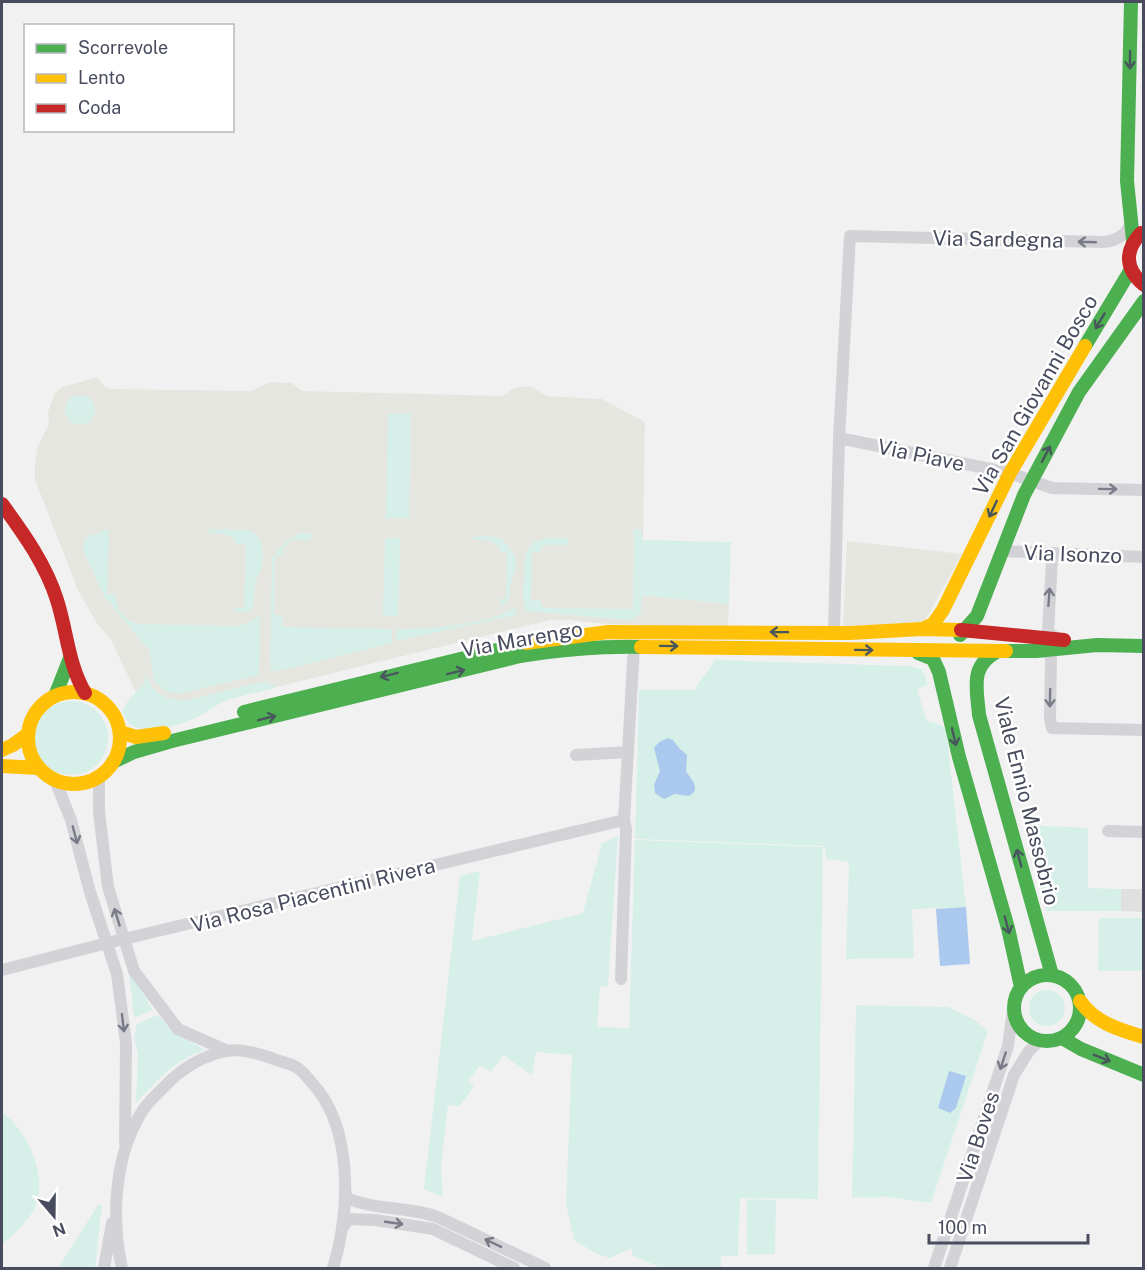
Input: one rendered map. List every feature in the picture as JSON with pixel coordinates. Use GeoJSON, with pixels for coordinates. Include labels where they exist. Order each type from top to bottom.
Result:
{"type":"FeatureCollection","features":[{"type":"Feature","properties":{"kind":"main road","name":"Via San Giovanni Bosco"},"geometry":{"type":"LineString","coordinates":[[922,629],[934,623],[946,607],[1010,473],[1130,271],[1128,255],[1138,236],[1132,218],[1127,181],[1137,35],[1131,2]]}},
{"type":"Feature","properties":{"kind":"main road"},"geometry":{"type":"LineString","coordinates":[[1130,271],[1143,285]]}},
{"type":"Feature","properties":{"kind":"main road","name":"Via San Giovanni Bosco"},"geometry":{"type":"LineString","coordinates":[[954,642],[976,616],[1024,495],[1079,393],[1143,301]]}},
{"type":"Feature","properties":{"kind":"main road"},"geometry":{"type":"LineString","coordinates":[[2,504],[31,543],[46,572],[61,613],[70,658],[85,693]]}},
{"type":"Feature","properties":{"kind":"main road"},"geometry":{"type":"LineString","coordinates":[[979,633],[990,581]]}},
{"type":"Feature","properties":{"kind":"main road"},"geometry":{"type":"LineString","coordinates":[[990,581],[985,609],[986,622],[991,629],[1004,634]]}},
{"type":"Feature","properties":{"kind":"main road"},"geometry":{"type":"LineString","coordinates":[[946,607],[954,642],[973,664],[977,678]]}},
{"type":"Feature","properties":{"kind":"main road"},"geometry":{"type":"LineString","coordinates":[[120,732],[136,737],[157,735],[398,673],[527,643],[568,636],[632,631],[834,633],[922,629],[954,642],[1002,650],[1036,651],[1097,645],[1143,646]]}},
{"type":"Feature","properties":{"kind":"main road"},"geometry":{"type":"LineString","coordinates":[[941,680],[944,662],[954,642],[979,633],[1058,639],[1097,645]]}},
{"type":"Feature","properties":{"kind":"main road","name":"Via Marengo"},"geometry":{"type":"LineString","coordinates":[[113,762],[149,747],[520,656],[577,648],[634,646],[912,651],[954,642]]}},
{"type":"Feature","properties":{"kind":"main road","name":"Viale Ennio Massobrio"},"geometry":{"type":"LineString","coordinates":[[1002,650],[982,660],[979,666],[977,678],[979,715],[1052,975]]}},
{"type":"Feature","properties":{"kind":"main road"},"geometry":{"type":"LineString","coordinates":[[912,651],[933,659],[941,680],[959,756],[1013,948],[1021,987]]}},
{"type":"Feature","properties":{"kind":"main road"},"geometry":{"type":"LineString","coordinates":[[55,696],[70,658]]}},
{"type":"Feature","properties":{"kind":"main road"},"geometry":{"type":"LineString","coordinates":[[72,692],[95,697],[107,706],[116,718],[120,732],[119,748],[113,762],[99,777],[81,784],[67,784],[55,780],[39,768],[30,753],[28,734],[37,710],[55,696],[72,692]]}},
{"type":"Feature","properties":{"kind":"main road"},"geometry":{"type":"LineString","coordinates":[[2,750],[28,734]]}},
{"type":"Feature","properties":{"kind":"main road"},"geometry":{"type":"LineString","coordinates":[[2,765],[39,768]]}},
{"type":"Feature","properties":{"kind":"main road"},"geometry":{"type":"LineString","coordinates":[[1080,1001],[1077,1023],[1071,1032],[1051,1041],[1040,1040],[1026,1034],[1014,1012],[1014,1004],[1021,987],[1029,979],[1040,975],[1052,975],[1070,984],[1088,1012],[1095,1018],[1143,1037]]}},
{"type":"Feature","properties":{"kind":"main road"},"geometry":{"type":"LineString","coordinates":[[1062,1038],[1081,1049],[1143,1075]]}},
{"type":"Feature","properties":{"kind":"street","name":"Via Sardegna"},"geometry":{"type":"LineString","coordinates":[[839,438],[850,236],[1104,242],[1125,234],[1132,218]]}},
{"type":"Feature","properties":{"kind":"street","name":"Via Piave"},"geometry":{"type":"LineString","coordinates":[[839,438],[1010,473],[1053,489],[1143,490]]}},
{"type":"Feature","properties":{"kind":"street"},"geometry":{"type":"LineString","coordinates":[[834,633],[839,438]]}},
{"type":"Feature","properties":{"kind":"street","name":"Via Isonzo"},"geometry":{"type":"LineString","coordinates":[[1002,551],[1143,557]]}},
{"type":"Feature","properties":{"kind":"street"},"geometry":{"type":"LineString","coordinates":[[1045,553],[1052,559],[1048,632],[1058,639]]}},
{"type":"Feature","properties":{"kind":"street"},"geometry":{"type":"LineString","coordinates":[[621,979],[626,830],[624,820],[634,646]]}},
{"type":"Feature","properties":{"kind":"street"},"geometry":{"type":"LineString","coordinates":[[1036,651],[1048,652],[1051,657],[1050,719],[1052,728],[1143,730]]}},
{"type":"Feature","properties":{"kind":"street"},"geometry":{"type":"LineString","coordinates":[[576,755],[628,752]]}},
{"type":"Feature","properties":{"kind":"street"},"geometry":{"type":"LineString","coordinates":[[99,777],[99,812],[108,887],[134,971],[178,1029],[228,1051],[259,1054],[298,1067],[323,1095],[338,1130],[345,1171],[344,1218],[333,1269]]}},
{"type":"Feature","properties":{"kind":"street"},"geometry":{"type":"LineString","coordinates":[[55,780],[71,820],[90,892],[117,974],[126,1043],[125,1149],[104,1269]]}},
{"type":"Feature","properties":{"kind":"street","name":"Via Rosa Piacentini Rivera"},"geometry":{"type":"LineString","coordinates":[[2,970],[624,820]]}},
{"type":"Feature","properties":{"kind":"street"},"geometry":{"type":"LineString","coordinates":[[1108,831],[1143,832]]}},
{"type":"Feature","properties":{"kind":"street","name":"Via Boves"},"geometry":{"type":"LineString","coordinates":[[934,1269],[1008,1046],[1014,1004]]}},
{"type":"Feature","properties":{"kind":"street","name":"Via Boves"},"geometry":{"type":"LineString","coordinates":[[950,1269],[1014,1075],[1029,1051],[1040,1040]]}},
{"type":"Feature","properties":{"kind":"street"},"geometry":{"type":"LineString","coordinates":[[125,1149],[143,1110],[174,1077],[203,1057],[228,1051]]}},
{"type":"Feature","properties":{"kind":"street"},"geometry":{"type":"LineString","coordinates":[[344,1187],[347,1198],[358,1203],[376,1208],[434,1215],[545,1269]]}},
{"type":"Feature","properties":{"kind":"street"},"geometry":{"type":"LineString","coordinates":[[116,1198],[117,1240],[122,1269]]}},
{"type":"Feature","properties":{"kind":"street"},"geometry":{"type":"LineString","coordinates":[[341,1229],[349,1219],[375,1220],[428,1228],[514,1269]]}},
{"type":"Feature","properties":{"kind":"shaded area"},"geometry":{"type":"Polygon","coordinates":[[[98,377],[103,385],[110,389],[252,391],[270,382],[292,383],[302,391],[503,396],[514,388],[530,386],[547,396],[602,399],[645,422],[642,595],[729,604],[728,627],[550,620],[227,699],[153,728],[111,640],[96,622],[78,590],[35,480],[38,446],[49,424],[48,413],[54,394],[62,387],[98,377]]]}},
{"type":"Feature","properties":{"kind":"shaded area"},"geometry":{"type":"Polygon","coordinates":[[[847,541],[962,554],[924,622],[843,627],[847,541]]]}},
{"type":"Feature","properties":{"kind":"shaded area"},"geometry":{"type":"Polygon","coordinates":[[[1121,889],[1143,889],[1143,912],[1121,911],[1121,889]]]}},
{"type":"Feature","properties":{"kind":"green space"},"geometry":{"type":"Polygon","coordinates":[[[80,395],[91,399],[95,410],[91,421],[80,425],[69,421],[65,410],[69,399],[80,395]]]}},
{"type":"Feature","properties":{"kind":"green space"},"geometry":{"type":"Polygon","coordinates":[[[388,414],[411,414],[409,518],[386,518],[388,414]]]}},
{"type":"Feature","properties":{"kind":"green space"},"geometry":{"type":"Polygon","coordinates":[[[208,529],[249,530],[258,537],[263,554],[262,567],[255,583],[253,606],[249,612],[234,612],[235,608],[244,608],[246,545],[237,544],[228,535],[207,533],[208,529]]]}},
{"type":"Feature","properties":{"kind":"green space"},"geometry":{"type":"Polygon","coordinates":[[[634,529],[642,530],[642,540],[731,542],[729,604],[642,595],[641,613],[632,620],[526,611],[523,591],[524,566],[528,549],[538,541],[556,538],[568,538],[568,545],[548,545],[542,547],[540,552],[532,552],[531,600],[540,600],[545,608],[633,609],[634,529]]]}},
{"type":"Feature","properties":{"kind":"green space"},"geometry":{"type":"Polygon","coordinates":[[[101,530],[109,530],[107,594],[115,595],[117,605],[125,617],[138,624],[237,626],[249,623],[260,615],[259,675],[178,694],[165,691],[154,681],[149,650],[104,596],[84,552],[83,545],[87,537],[100,533],[101,530]]]}},
{"type":"Feature","properties":{"kind":"green space"},"geometry":{"type":"Polygon","coordinates":[[[300,533],[311,533],[311,540],[292,540],[283,549],[283,555],[275,555],[274,615],[282,615],[282,627],[392,629],[392,643],[278,671],[270,670],[272,557],[287,541],[300,533]]]}},
{"type":"Feature","properties":{"kind":"green space"},"geometry":{"type":"Polygon","coordinates":[[[485,536],[501,539],[516,560],[508,600],[500,606],[501,599],[506,598],[507,553],[501,553],[494,543],[473,540],[473,537],[485,536]]]}},
{"type":"Feature","properties":{"kind":"green space"},"geometry":{"type":"Polygon","coordinates":[[[385,538],[400,538],[398,616],[383,616],[385,538]]]}},
{"type":"Feature","properties":{"kind":"green space"},"geometry":{"type":"Polygon","coordinates":[[[515,606],[516,615],[396,641],[397,629],[459,625],[493,617],[515,606]]]}},
{"type":"Feature","properties":{"kind":"green space"},"geometry":{"type":"Polygon","coordinates":[[[715,660],[909,666],[922,669],[928,685],[917,689],[927,721],[939,724],[946,729],[966,907],[912,909],[914,958],[846,959],[849,862],[826,859],[825,846],[635,839],[639,690],[694,690],[715,660]]]}},
{"type":"Feature","properties":{"kind":"green space"},"geometry":{"type":"Polygon","coordinates":[[[147,675],[149,682],[157,692],[175,700],[188,700],[266,681],[276,688],[226,701],[185,722],[163,728],[141,729],[132,726],[126,719],[123,709],[147,675]]]}},
{"type":"Feature","properties":{"kind":"green space"},"geometry":{"type":"Polygon","coordinates":[[[71,701],[85,704],[97,712],[105,724],[108,738],[105,752],[97,764],[85,772],[71,775],[57,772],[45,764],[37,752],[34,738],[37,724],[45,712],[57,704],[71,701]]]}},
{"type":"Feature","properties":{"kind":"green space"},"geometry":{"type":"Polygon","coordinates":[[[1024,825],[1088,828],[1088,888],[1121,889],[1121,911],[1047,911],[1024,825]]]}},
{"type":"Feature","properties":{"kind":"green space"},"geometry":{"type":"Polygon","coordinates":[[[618,836],[608,986],[600,987],[597,1027],[629,1028],[635,840],[823,847],[818,1199],[740,1198],[738,1256],[721,1256],[721,1268],[662,1268],[633,1256],[631,1248],[610,1258],[599,1255],[574,1240],[566,1204],[572,1055],[536,1052],[532,1075],[503,1055],[491,1072],[480,1065],[468,1081],[474,1086],[460,1106],[448,1105],[441,1166],[443,1197],[424,1189],[460,876],[480,871],[472,941],[583,913],[602,843],[618,836]]]}},
{"type":"Feature","properties":{"kind":"green space"},"geometry":{"type":"Polygon","coordinates":[[[1099,918],[1143,918],[1143,971],[1098,971],[1099,918]]]}},
{"type":"Feature","properties":{"kind":"green space"},"geometry":{"type":"Polygon","coordinates":[[[129,971],[153,1010],[134,1018],[129,971]]]}},
{"type":"Feature","properties":{"kind":"green space"},"geometry":{"type":"Polygon","coordinates":[[[1047,990],[1060,995],[1065,1008],[1060,1021],[1047,1026],[1034,1021],[1029,1008],[1034,995],[1047,990]]]}},
{"type":"Feature","properties":{"kind":"green space"},"geometry":{"type":"Polygon","coordinates":[[[856,1005],[948,1007],[973,1019],[988,1031],[931,1203],[880,1196],[878,1198],[852,1197],[856,1005]]]}},
{"type":"Feature","properties":{"kind":"green space"},"geometry":{"type":"Polygon","coordinates":[[[157,1015],[179,1035],[205,1050],[176,1065],[136,1103],[138,1054],[134,1038],[137,1024],[157,1015]]]}},
{"type":"Feature","properties":{"kind":"green space"},"geometry":{"type":"Polygon","coordinates":[[[2,1112],[20,1130],[33,1155],[39,1182],[39,1195],[29,1218],[2,1245],[2,1112]]]}},
{"type":"Feature","properties":{"kind":"green space"},"geometry":{"type":"Polygon","coordinates":[[[747,1199],[776,1200],[775,1254],[747,1255],[747,1199]]]}},
{"type":"Feature","properties":{"kind":"green space"},"geometry":{"type":"Polygon","coordinates":[[[98,1205],[102,1205],[95,1268],[58,1268],[98,1205]]]}},
{"type":"Feature","properties":{"kind":"water"},"geometry":{"type":"Polygon","coordinates":[[[668,738],[673,740],[687,755],[686,771],[695,787],[689,796],[675,794],[664,799],[655,793],[654,785],[660,771],[654,748],[659,742],[668,738]]]}},
{"type":"Feature","properties":{"kind":"water"},"geometry":{"type":"Polygon","coordinates":[[[966,907],[970,964],[940,966],[936,909],[966,907]]]}},
{"type":"Feature","properties":{"kind":"water"},"geometry":{"type":"Polygon","coordinates":[[[949,1071],[966,1076],[956,1108],[950,1113],[938,1108],[949,1071]]]}},
{"type":"Feature","properties":{"kind":"traffic: fast"},"geometry":{"type":"LineString","coordinates":[[1131,2],[1127,181],[1133,240]]}},
{"type":"Feature","properties":{"kind":"traffic: fast"},"geometry":{"type":"LineString","coordinates":[[1085,346],[1130,271]]}},
{"type":"Feature","properties":{"kind":"traffic: fast"},"geometry":{"type":"LineString","coordinates":[[960,635],[977,616],[1024,495],[1079,392],[1144,301]]}},
{"type":"Feature","properties":{"kind":"traffic: fast"},"geometry":{"type":"LineString","coordinates":[[244,712],[526,643]]}},
{"type":"Feature","properties":{"kind":"traffic: fast"},"geometry":{"type":"LineString","coordinates":[[1006,651],[1036,651],[1097,645],[1144,646]]}},
{"type":"Feature","properties":{"kind":"traffic: fast"},"geometry":{"type":"LineString","coordinates":[[113,762],[134,752],[172,741],[520,656],[580,649],[641,647]]}},
{"type":"Feature","properties":{"kind":"traffic: fast"},"geometry":{"type":"LineString","coordinates":[[998,651],[989,657],[979,671],[976,687],[979,715],[1052,975]]}},
{"type":"Feature","properties":{"kind":"traffic: fast"},"geometry":{"type":"LineString","coordinates":[[918,653],[933,659],[939,672],[959,757],[1008,928],[1021,987]]}},
{"type":"Feature","properties":{"kind":"traffic: fast"},"geometry":{"type":"LineString","coordinates":[[55,696],[70,658]]}},
{"type":"Feature","properties":{"kind":"traffic: fast"},"geometry":{"type":"LineString","coordinates":[[1053,975],[1071,984],[1078,995],[1080,1008],[1078,1021],[1071,1032],[1060,1039],[1041,1041],[1023,1032],[1016,1021],[1014,1002],[1023,984],[1034,977],[1053,975]]}},
{"type":"Feature","properties":{"kind":"traffic: fast"},"geometry":{"type":"LineString","coordinates":[[1062,1038],[1081,1049],[1144,1075]]}},
{"type":"Feature","properties":{"kind":"traffic: slow"},"geometry":{"type":"LineString","coordinates":[[922,629],[933,624],[943,610],[1010,473],[1085,346]]}},
{"type":"Feature","properties":{"kind":"traffic: slow"},"geometry":{"type":"LineString","coordinates":[[526,643],[608,632],[850,633],[922,629],[961,630]]}},
{"type":"Feature","properties":{"kind":"traffic: slow"},"geometry":{"type":"LineString","coordinates":[[641,647],[1006,651]]}},
{"type":"Feature","properties":{"kind":"traffic: slow"},"geometry":{"type":"LineString","coordinates":[[74,692],[92,695],[107,705],[117,720],[120,738],[117,756],[107,771],[92,781],[74,784],[56,781],[41,771],[31,756],[28,738],[31,720],[41,705],[56,695],[74,692]]}},
{"type":"Feature","properties":{"kind":"traffic: slow"},"geometry":{"type":"LineString","coordinates":[[120,732],[136,737],[164,733]]}},
{"type":"Feature","properties":{"kind":"traffic: slow"},"geometry":{"type":"LineString","coordinates":[[2,750],[28,734]]}},
{"type":"Feature","properties":{"kind":"traffic: slow"},"geometry":{"type":"LineString","coordinates":[[2,766],[39,768]]}},
{"type":"Feature","properties":{"kind":"traffic: slow"},"geometry":{"type":"LineString","coordinates":[[1080,1001],[1086,1009],[1101,1020],[1144,1037]]}},
{"type":"Feature","properties":{"kind":"traffic: jam"},"geometry":{"type":"LineString","coordinates":[[1141,233],[1132,246],[1129,260],[1133,273],[1144,285]]}},
{"type":"Feature","properties":{"kind":"traffic: jam"},"geometry":{"type":"LineString","coordinates":[[2,504],[26,538],[47,574],[57,600],[71,659],[85,693]]}},
{"type":"Feature","properties":{"kind":"traffic: jam"},"geometry":{"type":"LineString","coordinates":[[961,630],[1064,640]]}}]}
